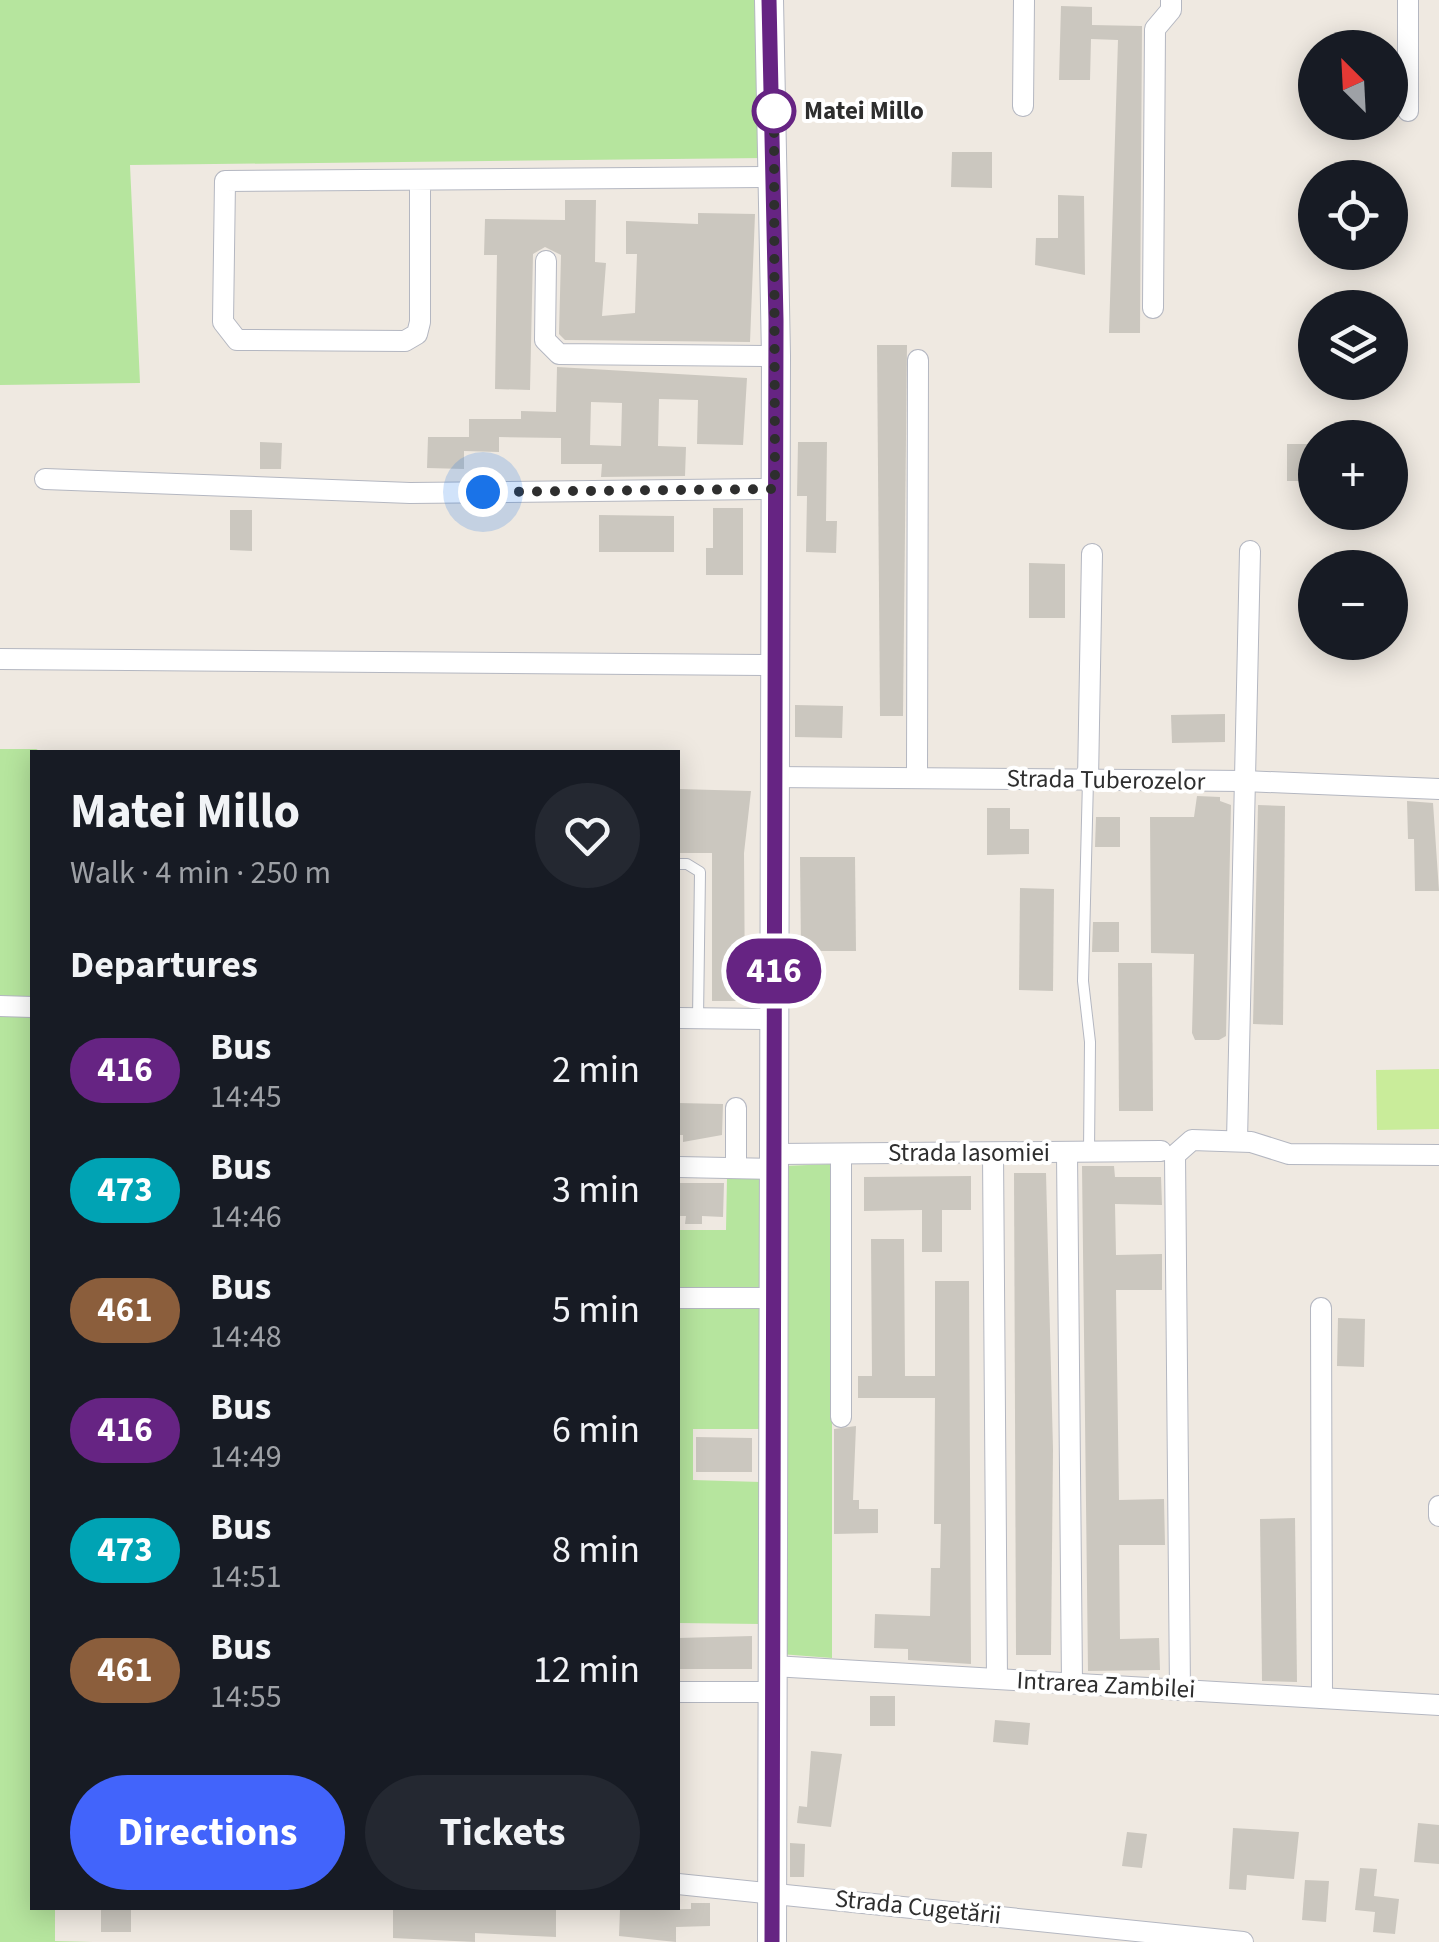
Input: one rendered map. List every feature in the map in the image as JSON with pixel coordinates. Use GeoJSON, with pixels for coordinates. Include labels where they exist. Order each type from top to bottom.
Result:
{"type":"FeatureCollection","features":[{"type":"Feature","properties":{"kind":"street"},"geometry":{"type":"LineString","coordinates":[[770,0],[776,356],[772,1942]]}},
{"type":"Feature","properties":{"kind":"street"},"geometry":{"type":"LineString","coordinates":[[1022,106],[1024,0]]}},
{"type":"Feature","properties":{"kind":"street"},"geometry":{"type":"LineString","coordinates":[[1154,308],[1155,29],[1171,10],[1171,0]]}},
{"type":"Feature","properties":{"kind":"street"},"geometry":{"type":"LineString","coordinates":[[1408,0],[1408,30]]}},
{"type":"Feature","properties":{"kind":"street"},"geometry":{"type":"LineString","coordinates":[[420,180],[420,322],[416,334],[405,341],[237,340],[228,332],[223,322],[225,181],[775,178]]}},
{"type":"Feature","properties":{"kind":"street"},"geometry":{"type":"LineString","coordinates":[[546,260],[545,340],[559,354],[776,356]]}},
{"type":"Feature","properties":{"kind":"street"},"geometry":{"type":"LineString","coordinates":[[918,360],[918,778]]}},
{"type":"Feature","properties":{"kind":"street"},"geometry":{"type":"LineString","coordinates":[[45,479],[410,493],[775,489]]}},
{"type":"Feature","properties":{"kind":"street"},"geometry":{"type":"LineString","coordinates":[[1237,1141],[1250,551]]}},
{"type":"Feature","properties":{"kind":"street"},"geometry":{"type":"LineString","coordinates":[[1088,780],[1092,554]]}},
{"type":"Feature","properties":{"kind":"street"},"geometry":{"type":"LineString","coordinates":[[0,659],[774,665]]}},
{"type":"Feature","properties":{"kind":"street","name":"Strada Tuberozelor"},"geometry":{"type":"LineString","coordinates":[[772,778],[1244,781],[1439,789]]}},
{"type":"Feature","properties":{"kind":"street"},"geometry":{"type":"LineString","coordinates":[[0,1006],[30,1007]]}},
{"type":"Feature","properties":{"kind":"street"},"geometry":{"type":"LineString","coordinates":[[688,1018],[774,1020]]}},
{"type":"Feature","properties":{"kind":"street"},"geometry":{"type":"LineString","coordinates":[[736,1108],[736,1168]]}},
{"type":"Feature","properties":{"kind":"street","name":"Strada Iasomiei"},"geometry":{"type":"LineString","coordinates":[[680,1167],[736,1168],[841,1154],[1168,1154],[1192,1140],[1267,1145],[1289,1154],[1439,1155]]}},
{"type":"Feature","properties":{"kind":"street"},"geometry":{"type":"LineString","coordinates":[[1067,1152],[1072,1684]]}},
{"type":"Feature","properties":{"kind":"street"},"geometry":{"type":"LineString","coordinates":[[993,1153],[997,1679]]}},
{"type":"Feature","properties":{"kind":"street"},"geometry":{"type":"LineString","coordinates":[[841,1154],[842,1417]]}},
{"type":"Feature","properties":{"kind":"street"},"geometry":{"type":"LineString","coordinates":[[1168,1154],[1180,1690]]}},
{"type":"Feature","properties":{"kind":"street"},"geometry":{"type":"LineString","coordinates":[[680,1298],[776,1298]]}},
{"type":"Feature","properties":{"kind":"street"},"geometry":{"type":"LineString","coordinates":[[1321,1308],[1322,1698]]}},
{"type":"Feature","properties":{"kind":"street"},"geometry":{"type":"LineString","coordinates":[[1439,1506],[1439,1516]]}},
{"type":"Feature","properties":{"kind":"street","name":"Intrarea Zambilei"},"geometry":{"type":"LineString","coordinates":[[680,1692],[773,1679],[997,1679],[1439,1705]]}},
{"type":"Feature","properties":{"kind":"street","name":"Strada Cugetării"},"geometry":{"type":"LineString","coordinates":[[680,1884],[1243,1942]]}},
{"type":"Feature","properties":{"kind":"lane"},"geometry":{"type":"LineString","coordinates":[[1088,780],[1084,981],[1090,1042],[1089,1153]]}},
{"type":"Feature","properties":{"kind":"lane"},"geometry":{"type":"LineString","coordinates":[[680,865],[700,872],[688,1018]]}},
{"type":"Feature","properties":{"kind":"green space"},"geometry":{"type":"Polygon","coordinates":[[[0,0],[757,0],[764,158],[130,165],[140,383],[0,385],[0,0]]]}},
{"type":"Feature","properties":{"kind":"green space"},"geometry":{"type":"Polygon","coordinates":[[[0,749],[38,749],[30,750],[30,1910],[55,1910],[55,1941],[93,1942],[0,1942],[0,749]]]}},
{"type":"Feature","properties":{"kind":"green space"},"geometry":{"type":"Polygon","coordinates":[[[1439,1069],[1439,1129],[1377,1130],[1376,1070],[1439,1069]]]}},
{"type":"Feature","properties":{"kind":"green space"},"geometry":{"type":"Polygon","coordinates":[[[832,1164],[832,1658],[780,1654],[784,1166],[832,1164]]]}},
{"type":"Feature","properties":{"kind":"green space"},"geometry":{"type":"Polygon","coordinates":[[[727,1177],[762,1177],[759,1429],[693,1429],[693,1480],[761,1482],[760,1624],[680,1623],[680,1230],[726,1230],[727,1177]]]}},
{"type":"Feature","properties":{"kind":"building"},"geometry":{"type":"Polygon","coordinates":[[[1061,6],[1092,7],[1092,25],[1142,26],[1140,333],[1109,333],[1118,40],[1091,39],[1090,80],[1059,80],[1061,6]]]}},
{"type":"Feature","properties":{"kind":"building"},"geometry":{"type":"Polygon","coordinates":[[[952,152],[992,152],[992,188],[951,187],[952,152]]]}},
{"type":"Feature","properties":{"kind":"building"},"geometry":{"type":"Polygon","coordinates":[[[1058,195],[1084,196],[1085,275],[1035,265],[1036,238],[1058,238],[1058,195]]]}},
{"type":"Feature","properties":{"kind":"building"},"geometry":{"type":"Polygon","coordinates":[[[565,200],[596,200],[595,262],[606,263],[602,316],[635,313],[637,254],[626,254],[626,221],[698,224],[698,213],[755,214],[750,342],[565,340],[559,334],[561,255],[545,247],[533,254],[530,390],[495,389],[497,255],[484,255],[485,219],[565,220],[565,200]]]}},
{"type":"Feature","properties":{"kind":"building"},"geometry":{"type":"Polygon","coordinates":[[[877,345],[907,345],[903,716],[880,716],[877,345]]]}},
{"type":"Feature","properties":{"kind":"building"},"geometry":{"type":"Polygon","coordinates":[[[557,367],[747,378],[743,445],[697,444],[698,400],[659,399],[658,446],[686,447],[685,476],[601,477],[602,464],[561,464],[561,438],[499,437],[499,452],[464,451],[464,469],[427,468],[428,437],[469,437],[469,419],[521,419],[521,411],[556,412],[557,367]],[[591,402],[590,445],[621,446],[622,403],[591,402]]]}},
{"type":"Feature","properties":{"kind":"building"},"geometry":{"type":"Polygon","coordinates":[[[260,442],[282,443],[281,469],[260,469],[260,442]]]}},
{"type":"Feature","properties":{"kind":"building"},"geometry":{"type":"Polygon","coordinates":[[[798,442],[827,442],[826,521],[837,521],[836,553],[806,552],[807,496],[797,496],[798,442]]]}},
{"type":"Feature","properties":{"kind":"building"},"geometry":{"type":"Polygon","coordinates":[[[1287,444],[1298,444],[1298,481],[1287,481],[1287,444]]]}},
{"type":"Feature","properties":{"kind":"building"},"geometry":{"type":"Polygon","coordinates":[[[713,508],[743,508],[743,575],[706,575],[706,548],[713,548],[713,508]]]}},
{"type":"Feature","properties":{"kind":"building"},"geometry":{"type":"Polygon","coordinates":[[[230,510],[252,510],[252,551],[230,550],[230,510]]]}},
{"type":"Feature","properties":{"kind":"building"},"geometry":{"type":"Polygon","coordinates":[[[599,515],[674,516],[674,552],[599,552],[599,515]]]}},
{"type":"Feature","properties":{"kind":"building"},"geometry":{"type":"Polygon","coordinates":[[[1029,563],[1065,564],[1065,618],[1029,618],[1029,563]]]}},
{"type":"Feature","properties":{"kind":"building"},"geometry":{"type":"Polygon","coordinates":[[[795,705],[843,706],[842,738],[795,737],[795,705]]]}},
{"type":"Feature","properties":{"kind":"building"},"geometry":{"type":"Polygon","coordinates":[[[1225,714],[1225,742],[1172,743],[1171,715],[1225,714]]]}},
{"type":"Feature","properties":{"kind":"building"},"geometry":{"type":"Polygon","coordinates":[[[680,789],[751,791],[744,853],[745,1001],[712,1001],[712,853],[680,853],[680,789]]]}},
{"type":"Feature","properties":{"kind":"building"},"geometry":{"type":"Polygon","coordinates":[[[1197,796],[1220,797],[1220,801],[1231,805],[1226,1036],[1219,1040],[1195,1040],[1192,1033],[1194,954],[1151,953],[1150,817],[1194,817],[1197,796]]]}},
{"type":"Feature","properties":{"kind":"building"},"geometry":{"type":"Polygon","coordinates":[[[1407,801],[1433,803],[1439,891],[1415,891],[1414,839],[1408,839],[1407,801]]]}},
{"type":"Feature","properties":{"kind":"building"},"geometry":{"type":"Polygon","coordinates":[[[1258,805],[1285,806],[1283,1025],[1253,1024],[1258,805]]]}},
{"type":"Feature","properties":{"kind":"building"},"geometry":{"type":"Polygon","coordinates":[[[987,808],[1010,808],[1010,829],[1029,829],[1029,854],[987,855],[987,808]]]}},
{"type":"Feature","properties":{"kind":"building"},"geometry":{"type":"Polygon","coordinates":[[[1096,817],[1120,817],[1120,847],[1095,847],[1096,817]]]}},
{"type":"Feature","properties":{"kind":"building"},"geometry":{"type":"Polygon","coordinates":[[[800,857],[855,857],[856,951],[801,951],[800,857]]]}},
{"type":"Feature","properties":{"kind":"building"},"geometry":{"type":"Polygon","coordinates":[[[1020,888],[1054,889],[1053,991],[1019,990],[1020,888]]]}},
{"type":"Feature","properties":{"kind":"building"},"geometry":{"type":"Polygon","coordinates":[[[1093,922],[1119,922],[1119,952],[1092,952],[1093,922]]]}},
{"type":"Feature","properties":{"kind":"building"},"geometry":{"type":"Polygon","coordinates":[[[1118,963],[1152,963],[1153,1111],[1119,1111],[1118,963]]]}},
{"type":"Feature","properties":{"kind":"building"},"geometry":{"type":"Polygon","coordinates":[[[680,1103],[723,1104],[722,1135],[683,1142],[680,1103]]]}},
{"type":"Feature","properties":{"kind":"building"},"geometry":{"type":"Polygon","coordinates":[[[1082,1166],[1114,1166],[1115,1177],[1161,1177],[1162,1205],[1115,1204],[1116,1255],[1162,1254],[1162,1290],[1116,1290],[1119,1500],[1164,1499],[1165,1545],[1119,1545],[1120,1639],[1159,1638],[1160,1670],[1088,1671],[1082,1166]]]}},
{"type":"Feature","properties":{"kind":"building"},"geometry":{"type":"Polygon","coordinates":[[[1014,1173],[1046,1173],[1053,1449],[1051,1655],[1016,1655],[1014,1173]]]}},
{"type":"Feature","properties":{"kind":"building"},"geometry":{"type":"Polygon","coordinates":[[[971,1176],[971,1210],[942,1210],[942,1252],[922,1252],[922,1210],[864,1211],[864,1177],[971,1176]]]}},
{"type":"Feature","properties":{"kind":"building"},"geometry":{"type":"Polygon","coordinates":[[[680,1183],[724,1183],[723,1217],[702,1216],[702,1224],[685,1224],[686,1216],[680,1216],[680,1183]]]}},
{"type":"Feature","properties":{"kind":"building"},"geometry":{"type":"Polygon","coordinates":[[[871,1239],[904,1239],[905,1376],[935,1376],[935,1281],[969,1281],[971,1664],[908,1660],[908,1649],[874,1648],[875,1614],[930,1616],[931,1568],[940,1568],[941,1524],[934,1524],[935,1398],[858,1398],[858,1376],[872,1376],[871,1239]]]}},
{"type":"Feature","properties":{"kind":"building"},"geometry":{"type":"Polygon","coordinates":[[[1338,1318],[1365,1319],[1364,1367],[1337,1366],[1338,1318]]]}},
{"type":"Feature","properties":{"kind":"building"},"geometry":{"type":"Polygon","coordinates":[[[856,1426],[853,1500],[859,1500],[859,1509],[878,1509],[878,1533],[834,1534],[834,1429],[856,1426]]]}},
{"type":"Feature","properties":{"kind":"building"},"geometry":{"type":"Polygon","coordinates":[[[696,1437],[752,1438],[752,1472],[696,1472],[696,1437]]]}},
{"type":"Feature","properties":{"kind":"building"},"geometry":{"type":"Polygon","coordinates":[[[1295,1518],[1297,1682],[1262,1681],[1260,1519],[1295,1518]]]}},
{"type":"Feature","properties":{"kind":"building"},"geometry":{"type":"Polygon","coordinates":[[[752,1636],[752,1669],[680,1669],[680,1638],[752,1636]]]}},
{"type":"Feature","properties":{"kind":"building"},"geometry":{"type":"Polygon","coordinates":[[[870,1696],[895,1696],[895,1726],[870,1726],[870,1696]]]}},
{"type":"Feature","properties":{"kind":"building"},"geometry":{"type":"Polygon","coordinates":[[[995,1720],[1030,1723],[1028,1745],[993,1742],[995,1720]]]}},
{"type":"Feature","properties":{"kind":"building"},"geometry":{"type":"Polygon","coordinates":[[[811,1751],[842,1754],[831,1827],[797,1823],[799,1806],[807,1807],[811,1751]]]}},
{"type":"Feature","properties":{"kind":"building"},"geometry":{"type":"Polygon","coordinates":[[[1418,1823],[1439,1825],[1439,1864],[1414,1862],[1418,1823]]]}},
{"type":"Feature","properties":{"kind":"building"},"geometry":{"type":"Polygon","coordinates":[[[1233,1828],[1299,1832],[1294,1879],[1247,1875],[1246,1890],[1229,1889],[1233,1828]]]}},
{"type":"Feature","properties":{"kind":"building"},"geometry":{"type":"Polygon","coordinates":[[[1127,1832],[1147,1834],[1142,1868],[1122,1866],[1127,1832]]]}},
{"type":"Feature","properties":{"kind":"building"},"geometry":{"type":"Polygon","coordinates":[[[790,1843],[805,1844],[804,1877],[790,1877],[790,1843]]]}},
{"type":"Feature","properties":{"kind":"building"},"geometry":{"type":"Polygon","coordinates":[[[1360,1868],[1377,1869],[1374,1896],[1399,1899],[1395,1934],[1373,1932],[1375,1912],[1355,1910],[1360,1868]]]}},
{"type":"Feature","properties":{"kind":"building"},"geometry":{"type":"Polygon","coordinates":[[[1305,1880],[1329,1881],[1326,1922],[1302,1920],[1305,1880]]]}},
{"type":"Feature","properties":{"kind":"building"},"geometry":{"type":"Polygon","coordinates":[[[691,1903],[710,1903],[710,1926],[676,1927],[676,1942],[619,1936],[620,1910],[691,1909],[691,1903]]]}},
{"type":"Feature","properties":{"kind":"building"},"geometry":{"type":"Polygon","coordinates":[[[101,1910],[131,1910],[131,1932],[101,1932],[101,1910]]]}},
{"type":"Feature","properties":{"kind":"building"},"geometry":{"type":"Polygon","coordinates":[[[393,1910],[556,1910],[556,1937],[475,1933],[475,1942],[393,1938],[393,1910]]]}},
{"type":"Feature","properties":{"kind":"bus line","name":"416"},"geometry":{"type":"LineString","coordinates":[[769,0],[773,27],[776,320],[772,1942]]}},
{"type":"Feature","properties":{"kind":"place","name":"Matei Millo"},"geometry":{"type":"Point","coordinates":[774,111]}},
{"type":"Feature","properties":{"kind":"route"},"geometry":{"type":"LineString","coordinates":[[483,492],[775,489],[774,111]]}}]}
